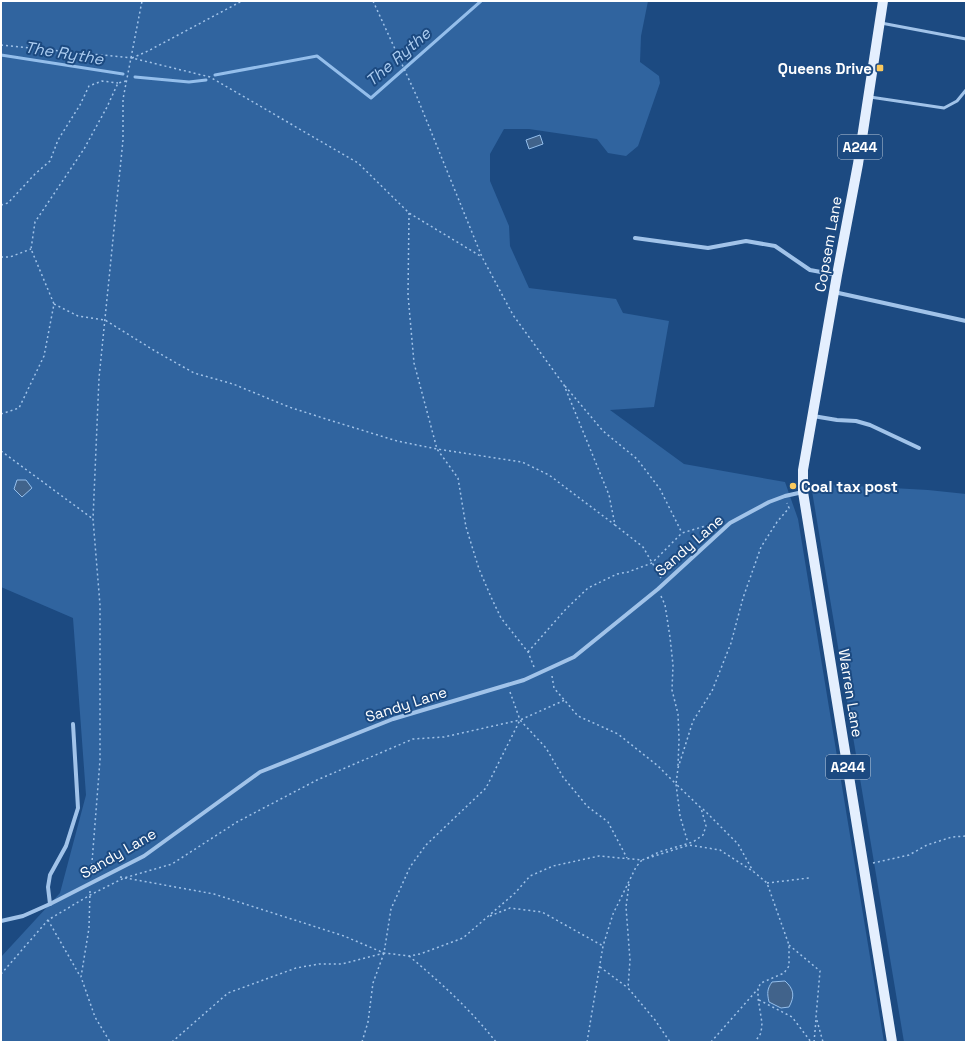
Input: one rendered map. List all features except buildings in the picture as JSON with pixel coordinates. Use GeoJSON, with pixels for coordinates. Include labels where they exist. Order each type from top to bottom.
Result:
{"type":"FeatureCollection","features":[{"type":"Feature","properties":{"kind":"main road","name":"Copsem Lane"},"geometry":{"type":"LineString","coordinates":[[803,492],[803,470],[869,97],[883,1]]}},
{"type":"Feature","properties":{"kind":"main road","name":"Warren Lane"},"geometry":{"type":"LineString","coordinates":[[803,492],[892,1042]]}},
{"type":"Feature","properties":{"kind":"street"},"geometry":{"type":"LineString","coordinates":[[635,238],[708,248],[746,241],[775,246],[810,270],[837,275]]}},
{"type":"Feature","properties":{"kind":"street"},"geometry":{"type":"LineString","coordinates":[[834,292],[966,321]]}},
{"type":"Feature","properties":{"kind":"street"},"geometry":{"type":"LineString","coordinates":[[812,416],[856,421],[870,425],[919,448]]}},
{"type":"Feature","properties":{"kind":"street","name":"Sandy Lane"},"geometry":{"type":"LineString","coordinates":[[1,921],[23,916],[50,904],[144,856],[260,772],[394,719],[524,680],[574,657],[658,589],[730,523],[769,502],[785,496],[803,492]]}},
{"type":"Feature","properties":{"kind":"street"},"geometry":{"type":"LineString","coordinates":[[50,904],[48,887],[50,876],[66,846],[78,808],[73,724]]}},
{"type":"Feature","properties":{"kind":"lane"},"geometry":{"type":"LineString","coordinates":[[880,22],[966,39]]}},
{"type":"Feature","properties":{"kind":"lane"},"geometry":{"type":"LineString","coordinates":[[869,97],[944,108],[957,101],[966,90]]}},
{"type":"Feature","properties":{"kind":"path"},"geometry":{"type":"LineString","coordinates":[[81,977],[89,928],[90,884],[100,760],[100,605],[93,519],[99,378],[106,294],[123,140],[123,99],[142,1]]}},
{"type":"Feature","properties":{"kind":"path"},"geometry":{"type":"LineString","coordinates":[[132,58],[242,1]]}},
{"type":"Feature","properties":{"kind":"path"},"geometry":{"type":"LineString","coordinates":[[373,1],[417,97],[482,256],[513,315],[564,385],[604,431],[637,459],[660,489],[682,533]]}},
{"type":"Feature","properties":{"kind":"path"},"geometry":{"type":"LineString","coordinates":[[1,45],[132,58],[210,77],[358,163],[408,213],[482,256]]}},
{"type":"Feature","properties":{"kind":"path"},"geometry":{"type":"LineString","coordinates":[[1,205],[8,203],[34,174],[50,161],[58,140],[80,105],[89,86],[102,81],[118,83],[127,81]]}},
{"type":"Feature","properties":{"kind":"path"},"geometry":{"type":"LineString","coordinates":[[1,414],[19,408],[41,363],[44,356],[54,304],[31,249],[36,222],[84,149],[107,107],[118,83]]}},
{"type":"Feature","properties":{"kind":"path"},"geometry":{"type":"LineString","coordinates":[[408,213],[408,295],[414,363],[438,449],[458,478],[466,527],[479,569],[490,597],[501,618],[528,652],[536,675]]}},
{"type":"Feature","properties":{"kind":"path"},"geometry":{"type":"LineString","coordinates":[[1,257],[10,256],[31,249]]}},
{"type":"Feature","properties":{"kind":"path"},"geometry":{"type":"LineString","coordinates":[[54,304],[78,316],[105,320],[194,373],[233,384],[289,407],[398,441],[438,449],[522,462],[549,475],[615,524],[643,547],[664,583]]}},
{"type":"Feature","properties":{"kind":"path"},"geometry":{"type":"LineString","coordinates":[[564,385],[609,495],[615,524]]}},
{"type":"Feature","properties":{"kind":"path"},"geometry":{"type":"LineString","coordinates":[[1,450],[93,519]]}},
{"type":"Feature","properties":{"kind":"path"},"geometry":{"type":"LineString","coordinates":[[678,768],[694,721],[712,691],[731,643],[743,598],[761,547],[777,522],[789,508],[785,496]]}},
{"type":"Feature","properties":{"kind":"path"},"geometry":{"type":"LineString","coordinates":[[528,652],[566,609],[588,588],[617,574],[628,572],[652,563],[682,533],[724,520]]}},
{"type":"Feature","properties":{"kind":"path"},"geometry":{"type":"LineString","coordinates":[[658,589],[665,605],[670,637],[673,666],[672,690],[678,714],[680,739],[676,784],[680,816],[689,844]]}},
{"type":"Feature","properties":{"kind":"path"},"geometry":{"type":"LineString","coordinates":[[550,668],[554,688],[578,716],[618,734],[658,766],[738,844],[754,872]]}},
{"type":"Feature","properties":{"kind":"path"},"geometry":{"type":"LineString","coordinates":[[508,685],[520,720],[546,748],[563,777],[587,806],[608,822],[627,858]]}},
{"type":"Feature","properties":{"kind":"path"},"geometry":{"type":"LineString","coordinates":[[1,974],[48,920],[90,895],[124,878],[172,864],[244,818],[317,780],[413,739],[444,737],[520,720],[565,700]]}},
{"type":"Feature","properties":{"kind":"path"},"geometry":{"type":"LineString","coordinates":[[362,1042],[368,1022],[373,983],[384,954],[392,909],[410,867],[426,845],[486,788],[520,720]]}},
{"type":"Feature","properties":{"kind":"path"},"geometry":{"type":"LineString","coordinates":[[172,1042],[228,993],[296,968],[319,964],[342,964],[384,954],[409,956],[420,954],[463,938],[515,893],[530,876],[553,866],[600,856],[642,860],[689,844],[703,835],[706,826],[701,808]]}},
{"type":"Feature","properties":{"kind":"path"},"geometry":{"type":"LineString","coordinates":[[863,865],[909,855],[927,845],[952,837],[966,836]]}},
{"type":"Feature","properties":{"kind":"path"},"geometry":{"type":"LineString","coordinates":[[689,844],[720,850],[754,872],[767,883],[789,945],[789,966],[784,973],[761,983],[711,1042]]}},
{"type":"Feature","properties":{"kind":"path"},"geometry":{"type":"LineString","coordinates":[[586,1042],[603,946],[613,914],[636,867],[642,860]]}},
{"type":"Feature","properties":{"kind":"path"},"geometry":{"type":"LineString","coordinates":[[108,875],[214,894],[344,936],[384,954]]}},
{"type":"Feature","properties":{"kind":"path"},"geometry":{"type":"LineString","coordinates":[[767,883],[809,878]]}},
{"type":"Feature","properties":{"kind":"path"},"geometry":{"type":"LineString","coordinates":[[628,988],[630,960],[626,907],[629,882]]}},
{"type":"Feature","properties":{"kind":"path"},"geometry":{"type":"LineString","coordinates":[[488,917],[510,908],[542,912],[603,946]]}},
{"type":"Feature","properties":{"kind":"path"},"geometry":{"type":"LineString","coordinates":[[48,920],[81,977],[95,1017],[110,1042]]}},
{"type":"Feature","properties":{"kind":"path"},"geometry":{"type":"LineString","coordinates":[[789,945],[820,971],[814,1042]]}},
{"type":"Feature","properties":{"kind":"path"},"geometry":{"type":"LineString","coordinates":[[409,956],[433,976],[486,1029],[496,1042]]}},
{"type":"Feature","properties":{"kind":"path"},"geometry":{"type":"LineString","coordinates":[[600,967],[628,988],[655,1020],[670,1042]]}},
{"type":"Feature","properties":{"kind":"path"},"geometry":{"type":"LineString","coordinates":[[755,1042],[761,1033],[762,1023],[758,988]]}},
{"type":"Feature","properties":{"kind":"path"},"geometry":{"type":"LineString","coordinates":[[759,1000],[792,1017],[811,1042]]}},
{"type":"Feature","properties":{"kind":"path"},"geometry":{"type":"LineString","coordinates":[[816,1017],[823,1042]]}},
{"type":"Feature","properties":{"kind":"shaded area"},"geometry":{"type":"Polygon","coordinates":[[[1,1],[648,1],[641,36],[640,62],[659,76],[660,83],[638,146],[626,156],[608,153],[597,139],[529,129],[504,129],[490,154],[490,181],[509,226],[510,246],[529,288],[616,299],[623,313],[669,321],[654,407],[610,410],[684,464],[785,482],[798,519],[884,1042],[1,1042],[1,957],[60,893],[86,795],[73,618],[1,587],[1,1]]]}},
{"type":"Feature","properties":{"kind":"shaded area"},"geometry":{"type":"Polygon","coordinates":[[[540,135],[543,144],[529,149],[526,140],[540,135]]]}},
{"type":"Feature","properties":{"kind":"shaded area"},"geometry":{"type":"Polygon","coordinates":[[[17,480],[26,480],[32,488],[22,497],[14,489],[17,480]]]}},
{"type":"Feature","properties":{"kind":"shaded area"},"geometry":{"type":"Polygon","coordinates":[[[819,484],[928,490],[966,494],[966,1042],[904,1042],[812,491],[819,484]]]}},
{"type":"Feature","properties":{"kind":"shaded area"},"geometry":{"type":"Polygon","coordinates":[[[785,981],[792,990],[793,996],[789,1007],[781,1008],[769,1002],[768,991],[772,982],[785,981]]]}},
{"type":"Feature","properties":{"kind":"waterway","name":"The Rythe"},"geometry":{"type":"LineString","coordinates":[[215,75],[317,56],[371,98],[481,1]]}},
{"type":"Feature","properties":{"kind":"waterway","name":"The Rythe"},"geometry":{"type":"LineString","coordinates":[[1,55],[123,74]]}},
{"type":"Feature","properties":{"kind":"waterway","name":"The Rythe"},"geometry":{"type":"LineString","coordinates":[[135,77],[189,82],[206,80]]}},
{"type":"Feature","properties":{"kind":"place","name":"Queens Drive"},"geometry":{"type":"Point","coordinates":[880,68]}},
{"type":"Feature","properties":{"kind":"place","name":"Coal tax post"},"geometry":{"type":"Point","coordinates":[793,486]}}]}
